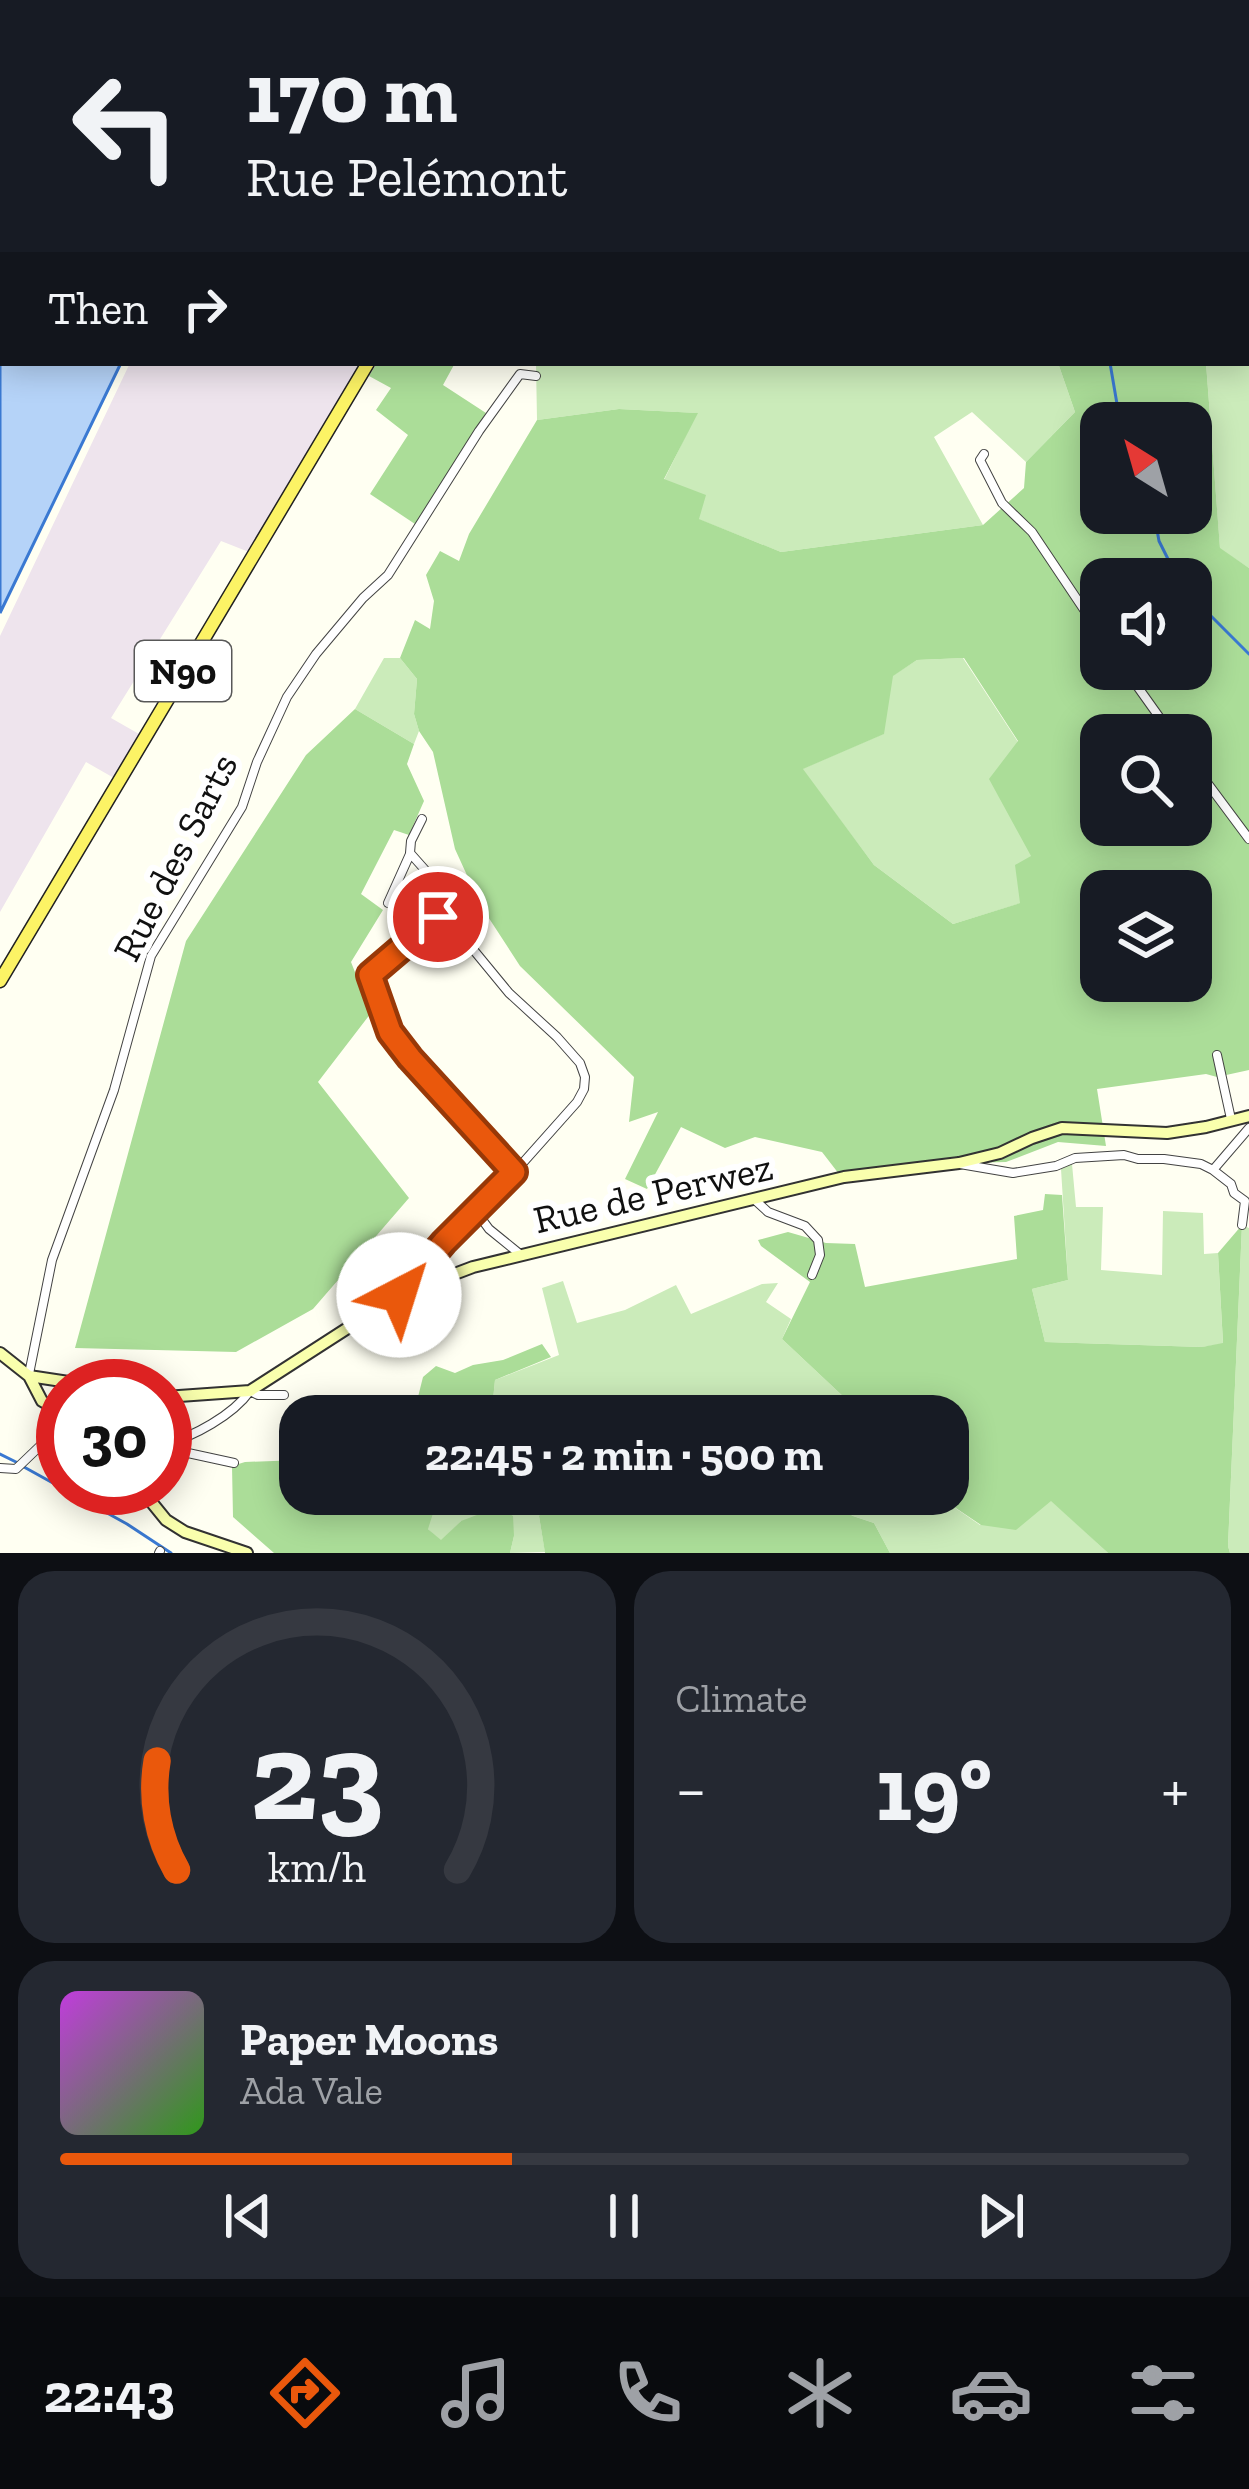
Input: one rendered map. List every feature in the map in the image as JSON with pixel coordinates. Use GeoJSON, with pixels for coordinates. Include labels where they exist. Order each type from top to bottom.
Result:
{"type":"FeatureCollection","features":[{"type":"Feature","properties":{"kind":"main road","name":"N90"},"geometry":{"type":"LineString","coordinates":[[0,981],[366,366]]}},
{"type":"Feature","properties":{"kind":"street","name":"Rue des Sarts"},"geometry":{"type":"LineString","coordinates":[[29,1376],[52,1260],[114,1090],[152,956],[242,807],[287,697],[316,654],[388,575],[478,431],[520,374],[536,376]]}},
{"type":"Feature","properties":{"kind":"street"},"geometry":{"type":"LineString","coordinates":[[984,454],[980,460],[1002,502],[1031,532],[1080,604]]}},
{"type":"Feature","properties":{"kind":"street"},"geometry":{"type":"LineString","coordinates":[[1212,789],[1249,838]]}},
{"type":"Feature","properties":{"kind":"street"},"geometry":{"type":"LineString","coordinates":[[388,903],[422,819]]}},
{"type":"Feature","properties":{"kind":"street"},"geometry":{"type":"LineString","coordinates":[[399,1295],[578,1102],[584,1089],[580,1063],[508,993],[444,914],[431,882],[410,853]]}},
{"type":"Feature","properties":{"kind":"street"},"geometry":{"type":"LineString","coordinates":[[444,914],[370,975],[375,994],[390,1032],[410,1058],[514,1172]]}},
{"type":"Feature","properties":{"kind":"street"},"geometry":{"type":"LineString","coordinates":[[1217,1055],[1231,1119]]}},
{"type":"Feature","properties":{"kind":"street","name":"Rue de Perwez"},"geometry":{"type":"LineString","coordinates":[[192,1394],[250,1391],[399,1295],[473,1267],[844,1178],[959,1163],[1063,1128],[1167,1133],[1249,1116]]}},
{"type":"Feature","properties":{"kind":"street"},"geometry":{"type":"LineString","coordinates":[[1242,1226],[1245,1201],[1213,1170],[1249,1128]]}},
{"type":"Feature","properties":{"kind":"street","name":"Rue de Perwez"},"geometry":{"type":"LineString","coordinates":[[959,1163],[1012,1173],[1075,1158],[1124,1155],[1201,1164],[1213,1170]]}},
{"type":"Feature","properties":{"kind":"street"},"geometry":{"type":"LineString","coordinates":[[755,1200],[768,1212],[805,1226],[818,1240],[820,1255],[812,1274]]}},
{"type":"Feature","properties":{"kind":"street"},"geometry":{"type":"LineString","coordinates":[[476,1210],[489,1229],[521,1255]]}},
{"type":"Feature","properties":{"kind":"street"},"geometry":{"type":"LineString","coordinates":[[0,1354],[29,1376],[36,1389]]}},
{"type":"Feature","properties":{"kind":"street"},"geometry":{"type":"LineString","coordinates":[[29,1376],[36,1377]]}},
{"type":"Feature","properties":{"kind":"street"},"geometry":{"type":"LineString","coordinates":[[192,1433],[238,1405],[250,1391]]}},
{"type":"Feature","properties":{"kind":"street","name":"Rue de Perwez"},"geometry":{"type":"LineString","coordinates":[[250,1391],[279,1395]]}},
{"type":"Feature","properties":{"kind":"street"},"geometry":{"type":"LineString","coordinates":[[0,1468],[16,1469],[36,1450]]}},
{"type":"Feature","properties":{"kind":"street"},"geometry":{"type":"LineString","coordinates":[[192,1452],[234,1462]]}},
{"type":"Feature","properties":{"kind":"street"},"geometry":{"type":"LineString","coordinates":[[162,1515],[185,1532],[247,1553]]}},
{"type":"Feature","properties":{"kind":"shaded area"},"geometry":{"type":"Polygon","coordinates":[[[129,366],[366,366],[254,554],[221,541],[111,718],[139,734],[114,778],[86,762],[0,912],[0,636],[129,366]]]}},
{"type":"Feature","properties":{"kind":"green space"},"geometry":{"type":"Polygon","coordinates":[[[375,366],[453,366],[443,385],[486,413],[415,524],[370,494],[408,435],[376,410],[391,388],[369,376],[375,366]]]}},
{"type":"Feature","properties":{"kind":"green space"},"geometry":{"type":"Polygon","coordinates":[[[536,366],[1059,366],[1075,412],[1026,462],[972,412],[934,437],[983,525],[781,552],[698,519],[664,480],[697,413],[619,409],[537,420],[536,366]]]}},
{"type":"Feature","properties":{"kind":"green space"},"geometry":{"type":"Polygon","coordinates":[[[1059,366],[1206,366],[1209,402],[1080,402],[1080,534],[1212,534],[1212,442],[1220,548],[1249,568],[1249,1070],[1097,1089],[1106,1146],[1058,1142],[1006,1162],[890,1165],[839,1174],[822,1152],[755,1137],[725,1148],[681,1127],[647,1189],[625,1179],[658,1112],[629,1122],[634,1077],[520,966],[481,906],[455,849],[433,752],[414,714],[417,679],[400,658],[415,620],[430,629],[434,601],[426,575],[440,551],[459,561],[469,534],[537,420],[619,409],[698,413],[664,479],[706,495],[699,519],[781,552],[983,525],[1024,488],[1026,462],[1075,412],[1059,366]],[[964,658],[917,660],[893,676],[884,734],[803,769],[874,865],[953,924],[1020,903],[1015,865],[1031,856],[989,779],[1018,741],[964,658]]]}},
{"type":"Feature","properties":{"kind":"green space"},"geometry":{"type":"Polygon","coordinates":[[[1206,366],[1249,366],[1249,568],[1220,549],[1206,366]]]}},
{"type":"Feature","properties":{"kind":"green space"},"geometry":{"type":"Polygon","coordinates":[[[384,658],[400,658],[417,679],[414,714],[419,731],[414,744],[355,709],[384,658]]]}},
{"type":"Feature","properties":{"kind":"green space"},"geometry":{"type":"Polygon","coordinates":[[[963,658],[1018,742],[1031,856],[1021,903],[953,924],[874,865],[802,769],[883,734],[892,676],[917,660],[963,658]]]}},
{"type":"Feature","properties":{"kind":"green space"},"geometry":{"type":"Polygon","coordinates":[[[355,709],[414,744],[407,764],[424,801],[409,835],[394,830],[361,894],[383,910],[351,962],[371,1013],[318,1082],[409,1198],[313,1309],[236,1352],[75,1348],[186,941],[306,755],[355,709]]]}},
{"type":"Feature","properties":{"kind":"green space"},"geometry":{"type":"Polygon","coordinates":[[[1072,1164],[1076,1207],[1103,1207],[1101,1270],[1162,1275],[1163,1211],[1203,1213],[1204,1254],[1218,1253],[1223,1344],[1045,1342],[1032,1289],[1068,1280],[1061,1169],[1072,1164]]]}},
{"type":"Feature","properties":{"kind":"green space"},"geometry":{"type":"Polygon","coordinates":[[[1045,1194],[1062,1195],[1068,1280],[1032,1289],[1045,1342],[1202,1347],[1223,1343],[1218,1253],[1242,1225],[1230,1553],[1108,1553],[1051,1501],[1016,1530],[981,1525],[966,1515],[969,1395],[842,1395],[782,1339],[810,1282],[758,1240],[788,1232],[826,1243],[855,1244],[865,1287],[1017,1259],[1014,1216],[1043,1210],[1045,1194]]]}},
{"type":"Feature","properties":{"kind":"green space"},"geometry":{"type":"Polygon","coordinates":[[[1242,1225],[1249,1228],[1249,1553],[1230,1553],[1228,1546],[1242,1225]]]}},
{"type":"Feature","properties":{"kind":"green space"},"geometry":{"type":"Polygon","coordinates":[[[563,1281],[577,1323],[625,1310],[676,1285],[691,1314],[762,1284],[778,1283],[766,1302],[791,1319],[782,1339],[842,1395],[494,1395],[495,1380],[559,1355],[542,1288],[563,1281]]]}},
{"type":"Feature","properties":{"kind":"green space"},"geometry":{"type":"Polygon","coordinates":[[[542,1344],[551,1357],[495,1380],[494,1395],[418,1395],[423,1377],[436,1366],[455,1373],[542,1344]]]}},
{"type":"Feature","properties":{"kind":"green space"},"geometry":{"type":"Polygon","coordinates":[[[279,1461],[279,1515],[432,1515],[428,1529],[441,1540],[461,1521],[477,1515],[511,1515],[510,1553],[274,1553],[233,1517],[232,1466],[279,1461]]]}},
{"type":"Feature","properties":{"kind":"green space"},"geometry":{"type":"Polygon","coordinates":[[[1051,1500],[1108,1553],[890,1553],[874,1523],[853,1516],[965,1515],[980,1525],[1051,1500]]]}},
{"type":"Feature","properties":{"kind":"green space"},"geometry":{"type":"Polygon","coordinates":[[[426,1515],[540,1515],[545,1552],[510,1553],[514,1536],[461,1521],[441,1541],[428,1529],[426,1515]]]}},
{"type":"Feature","properties":{"kind":"green space"},"geometry":{"type":"Polygon","coordinates":[[[851,1515],[874,1523],[890,1553],[545,1553],[539,1516],[851,1515]]]}},
{"type":"Feature","properties":{"kind":"water"},"geometry":{"type":"Polygon","coordinates":[[[0,366],[120,366],[0,613],[0,366]]]}},
{"type":"Feature","properties":{"kind":"waterway"},"geometry":{"type":"LineString","coordinates":[[1111,366],[1117,402]]}},
{"type":"Feature","properties":{"kind":"waterway"},"geometry":{"type":"LineString","coordinates":[[1158,534],[1168,558]]}},
{"type":"Feature","properties":{"kind":"waterway"},"geometry":{"type":"LineString","coordinates":[[1212,617],[1249,654]]}},
{"type":"Feature","properties":{"kind":"waterway"},"geometry":{"type":"LineString","coordinates":[[0,1454],[18,1463]]}},
{"type":"Feature","properties":{"kind":"waterway"},"geometry":{"type":"LineString","coordinates":[[24,1467],[171,1553]]}},
{"type":"Feature","properties":{"kind":"route"},"geometry":{"type":"LineString","coordinates":[[399,1295],[514,1172],[410,1058],[390,1032],[375,994],[370,975],[438,917]]}}]}
